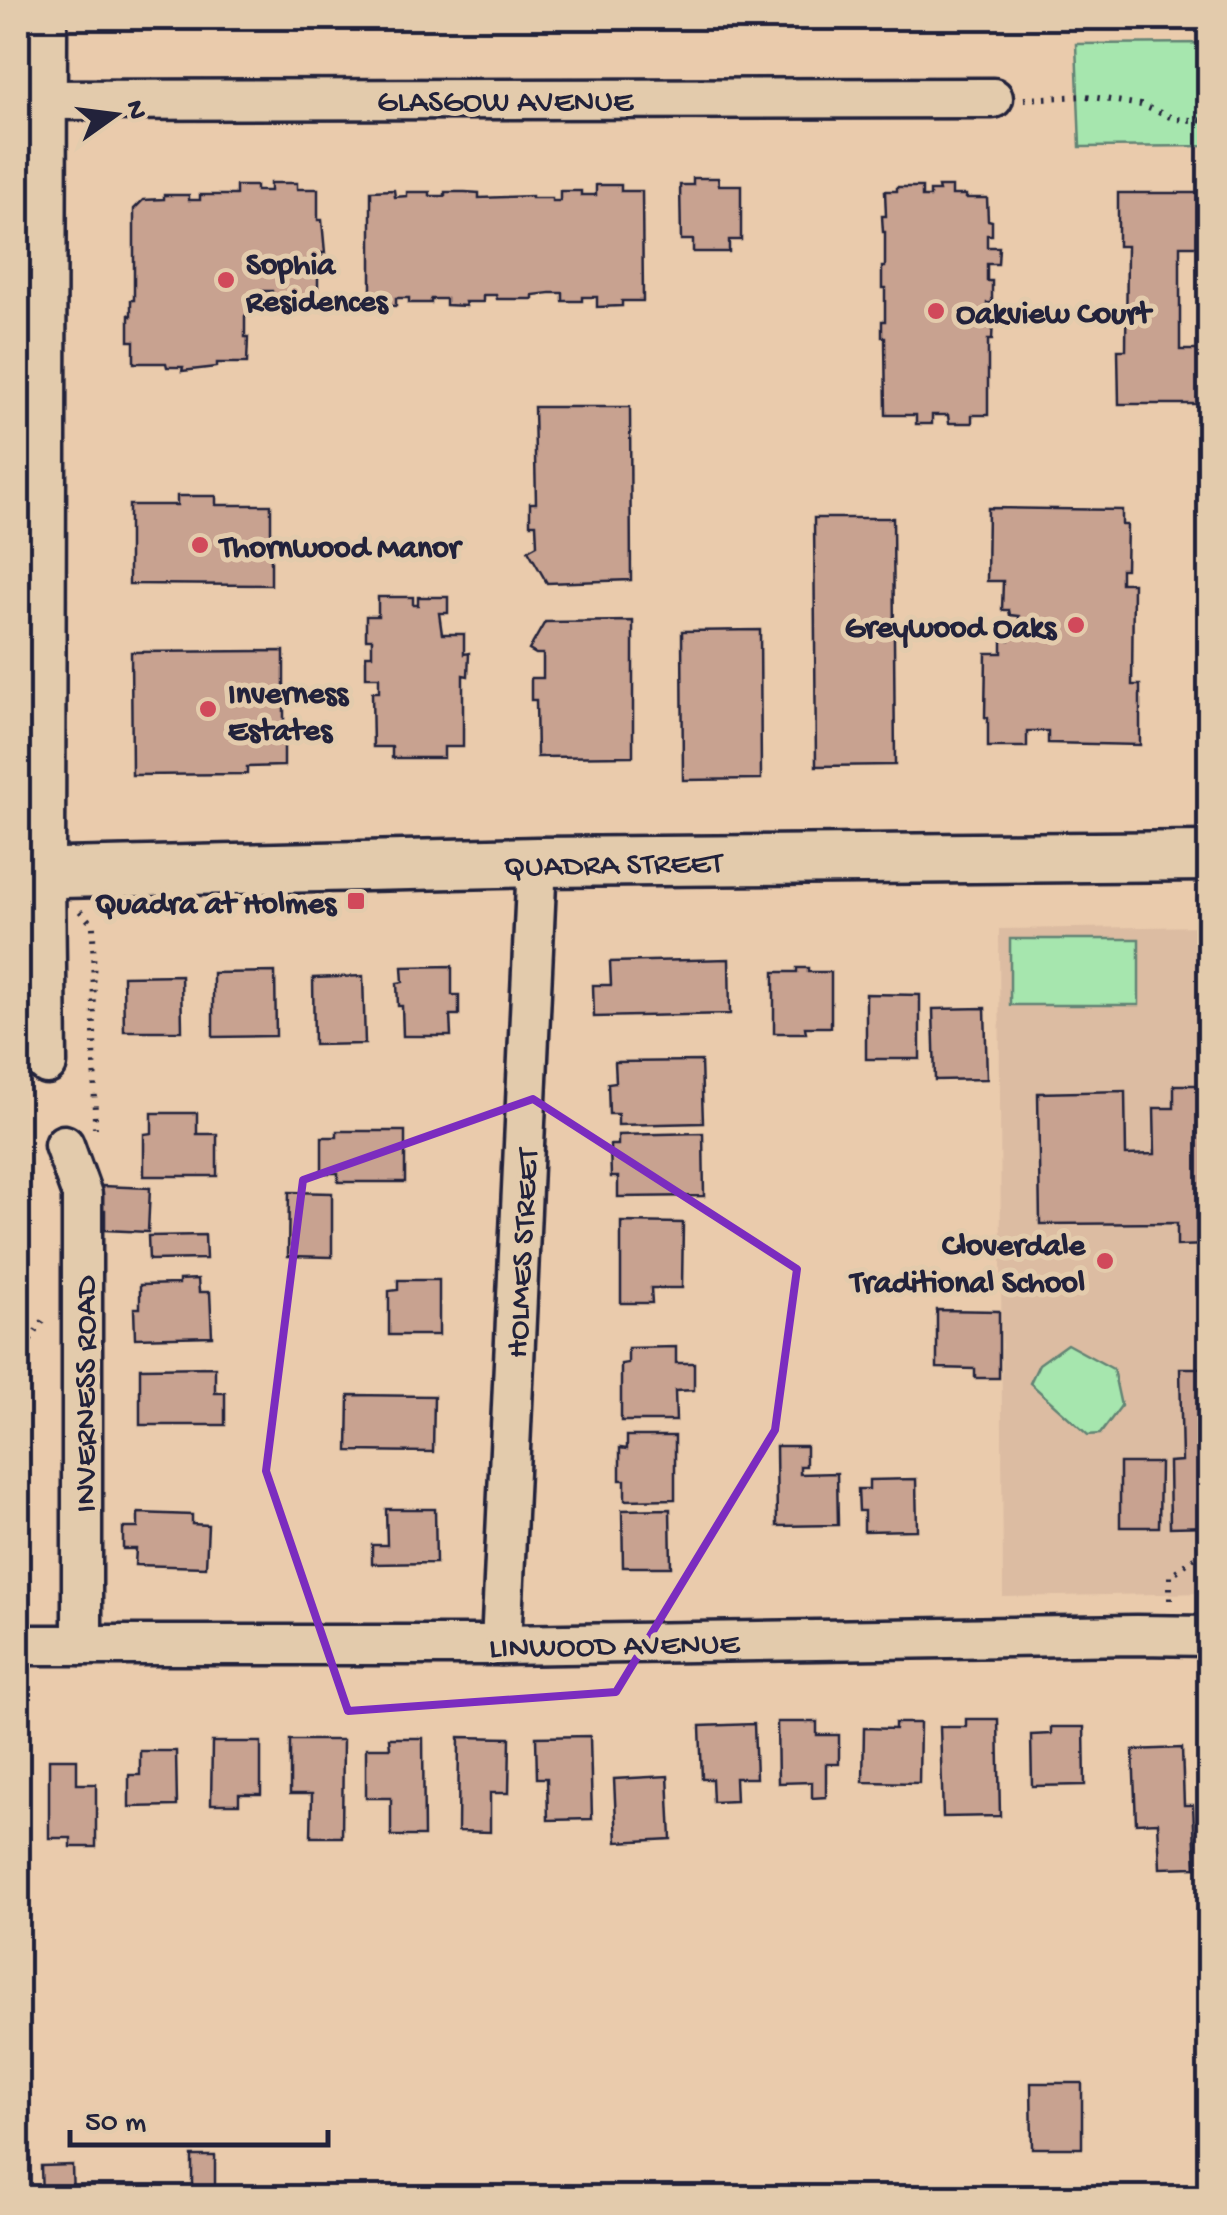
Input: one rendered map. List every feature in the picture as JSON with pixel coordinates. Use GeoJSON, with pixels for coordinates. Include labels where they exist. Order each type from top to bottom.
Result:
{"type":"FeatureCollection","features":[{"type":"Feature","properties":{"kind":"main road","name":"QUADRA STREET"},"geometry":{"type":"LineString","coordinates":[[31,874],[538,862],[1210,856]]}},
{"type":"Feature","properties":{"kind":"street"},"geometry":{"type":"LineString","coordinates":[[47,18],[32,100],[31,874],[47,1064]]}},
{"type":"Feature","properties":{"kind":"street","name":"GLASGOW AVENUE"},"geometry":{"type":"LineString","coordinates":[[32,100],[993,98]]}},
{"type":"Feature","properties":{"kind":"street","name":"HOLMES STREET"},"geometry":{"type":"LineString","coordinates":[[501,1645],[538,862]]}},
{"type":"Feature","properties":{"kind":"street","name":"INVERNESS ROAD"},"geometry":{"type":"LineString","coordinates":[[64,1145],[82,1195],[82,1645]]}},
{"type":"Feature","properties":{"kind":"street","name":"LINWOOD AVENUE"},"geometry":{"type":"LineString","coordinates":[[18,1645],[501,1645],[1210,1636]]}},
{"type":"Feature","properties":{"kind":"path"},"geometry":{"type":"LineString","coordinates":[[993,98],[1086,96],[1141,105],[1175,119],[1210,121]]}},
{"type":"Feature","properties":{"kind":"path"},"geometry":{"type":"LineString","coordinates":[[31,874],[93,925],[95,1131],[64,1145]]}},
{"type":"Feature","properties":{"kind":"path"},"geometry":{"type":"LineString","coordinates":[[1170,1636],[1170,1576],[1210,1546]]}},
{"type":"Feature","properties":{"kind":"highlighted area"},"geometry":{"type":"Polygon","coordinates":[[[533,1099],[797,1269],[775,1430],[616,1692],[348,1711],[266,1471],[303,1180],[533,1099]]]}},
{"type":"Feature","properties":{"kind":"shaded area","name":"Cloverdale Traditional School"},"geometry":{"type":"Polygon","coordinates":[[[1209,926],[1209,1593],[1003,1597],[999,929],[1209,926]]]}},
{"type":"Feature","properties":{"kind":"green space"},"geometry":{"type":"Polygon","coordinates":[[[1209,43],[1209,146],[1080,147],[1076,44],[1209,43]]]}},
{"type":"Feature","properties":{"kind":"green space"},"geometry":{"type":"Polygon","coordinates":[[[1010,939],[1139,939],[1139,1005],[1010,1005],[1010,939]]]}},
{"type":"Feature","properties":{"kind":"green space"},"geometry":{"type":"Polygon","coordinates":[[[1067,1344],[1113,1369],[1121,1406],[1100,1434],[1088,1435],[1030,1383],[1039,1364],[1067,1344]]]}},
{"type":"Feature","properties":{"kind":"building"},"geometry":{"type":"Polygon","coordinates":[[[693,178],[718,178],[719,185],[741,185],[741,240],[729,240],[729,252],[693,252],[693,240],[681,240],[680,185],[693,185],[693,178]]]}},
{"type":"Feature","properties":{"kind":"building","name":"Sophia Residences"},"geometry":{"type":"Polygon","coordinates":[[[270,183],[297,183],[297,189],[318,189],[318,220],[322,220],[325,253],[322,270],[318,269],[318,302],[273,299],[272,291],[261,291],[261,299],[245,316],[247,363],[217,363],[217,367],[182,371],[183,367],[167,367],[166,363],[134,363],[129,315],[134,300],[134,209],[143,200],[164,199],[164,195],[189,195],[189,200],[200,200],[200,195],[236,195],[236,186],[270,191],[270,183]]]}},
{"type":"Feature","properties":{"kind":"building"},"geometry":{"type":"Polygon","coordinates":[[[596,185],[621,185],[621,191],[642,191],[643,301],[597,307],[597,297],[563,301],[563,293],[550,293],[533,295],[533,299],[483,295],[483,302],[465,302],[466,306],[446,305],[446,299],[409,303],[409,298],[396,298],[396,306],[371,305],[371,191],[394,190],[395,197],[407,196],[407,192],[445,196],[445,192],[465,192],[479,193],[479,198],[532,196],[560,201],[560,191],[596,195],[596,185]]]}},
{"type":"Feature","properties":{"kind":"building","name":"Oakview Court"},"geometry":{"type":"Polygon","coordinates":[[[897,187],[922,187],[922,197],[930,197],[930,191],[939,191],[938,187],[952,187],[952,195],[987,198],[992,235],[987,235],[987,247],[999,247],[998,264],[987,264],[992,303],[987,303],[987,318],[993,318],[992,340],[988,340],[988,415],[972,415],[972,423],[949,423],[948,415],[932,415],[932,424],[916,424],[916,415],[886,415],[882,216],[886,216],[885,191],[897,191],[897,187]]]}},
{"type":"Feature","properties":{"kind":"building"},"geometry":{"type":"Polygon","coordinates":[[[1118,193],[1210,193],[1210,246],[1180,246],[1180,350],[1210,350],[1210,404],[1119,404],[1118,350],[1126,350],[1127,246],[1118,246],[1118,193]]]}},
{"type":"Feature","properties":{"kind":"building"},"geometry":{"type":"Polygon","coordinates":[[[534,407],[630,407],[631,580],[547,583],[528,550],[537,545],[536,524],[530,524],[530,503],[536,503],[534,407]]]}},
{"type":"Feature","properties":{"kind":"building","name":"Thornwood Manor"},"geometry":{"type":"Polygon","coordinates":[[[177,496],[216,496],[216,505],[271,505],[271,585],[129,584],[129,505],[177,505],[177,496]]]}},
{"type":"Feature","properties":{"kind":"building","name":"Greywood Oaks"},"geometry":{"type":"Polygon","coordinates":[[[988,508],[1122,510],[1122,525],[1127,525],[1126,569],[1121,569],[1121,583],[1133,583],[1132,685],[1140,685],[1140,745],[1048,743],[1048,731],[1027,731],[1027,747],[988,747],[986,653],[1002,653],[1002,640],[1009,640],[1009,634],[1019,634],[1019,616],[1002,610],[1003,581],[987,581],[988,508]]]}},
{"type":"Feature","properties":{"kind":"building"},"geometry":{"type":"Polygon","coordinates":[[[814,518],[893,518],[895,765],[816,766],[814,518]]]}},
{"type":"Feature","properties":{"kind":"building"},"geometry":{"type":"Polygon","coordinates":[[[378,597],[413,597],[413,605],[418,605],[418,597],[448,597],[448,613],[439,613],[442,634],[464,634],[464,654],[469,653],[468,676],[463,675],[463,747],[444,747],[444,758],[392,758],[392,747],[373,747],[372,692],[379,692],[379,677],[366,677],[366,655],[372,655],[372,639],[366,639],[366,616],[378,616],[378,597]]]}},
{"type":"Feature","properties":{"kind":"building"},"geometry":{"type":"Polygon","coordinates":[[[633,621],[633,756],[537,757],[536,700],[531,700],[531,678],[543,678],[543,654],[529,650],[545,622],[633,621]]]}},
{"type":"Feature","properties":{"kind":"building"},"geometry":{"type":"Polygon","coordinates":[[[760,630],[761,779],[683,780],[682,631],[760,630]]]}},
{"type":"Feature","properties":{"kind":"building","name":"Inverness Estates"},"geometry":{"type":"Polygon","coordinates":[[[284,651],[284,766],[247,767],[247,774],[132,775],[131,652],[284,651]]]}},
{"type":"Feature","properties":{"kind":"building"},"geometry":{"type":"Polygon","coordinates":[[[729,959],[730,1014],[594,1017],[593,985],[611,985],[610,962],[729,959]]]}},
{"type":"Feature","properties":{"kind":"building"},"geometry":{"type":"Polygon","coordinates":[[[452,966],[452,995],[459,995],[459,1015],[450,1015],[451,1036],[403,1036],[397,983],[403,982],[402,967],[452,966]]]}},
{"type":"Feature","properties":{"kind":"building"},"geometry":{"type":"Polygon","coordinates":[[[797,968],[831,972],[831,1027],[805,1027],[806,1033],[774,1033],[774,972],[797,972],[797,968]]]}},
{"type":"Feature","properties":{"kind":"building"},"geometry":{"type":"Polygon","coordinates":[[[275,972],[276,1036],[213,1037],[213,973],[275,972]]]}},
{"type":"Feature","properties":{"kind":"building"},"geometry":{"type":"Polygon","coordinates":[[[181,975],[182,1031],[124,1031],[123,976],[181,975]]]}},
{"type":"Feature","properties":{"kind":"building"},"geometry":{"type":"Polygon","coordinates":[[[363,976],[365,1044],[314,1045],[313,978],[363,976]]]}},
{"type":"Feature","properties":{"kind":"building"},"geometry":{"type":"Polygon","coordinates":[[[866,994],[920,995],[920,1059],[866,1059],[866,994]]]}},
{"type":"Feature","properties":{"kind":"building"},"geometry":{"type":"Polygon","coordinates":[[[985,1008],[987,1079],[935,1080],[933,1009],[985,1008]]]}},
{"type":"Feature","properties":{"kind":"building"},"geometry":{"type":"Polygon","coordinates":[[[701,1061],[703,1123],[618,1125],[618,1114],[609,1114],[608,1083],[616,1082],[615,1062],[701,1061]]]}},
{"type":"Feature","properties":{"kind":"building"},"geometry":{"type":"Polygon","coordinates":[[[1174,1085],[1210,1085],[1210,1245],[1177,1246],[1177,1223],[1040,1224],[1038,1093],[1125,1091],[1126,1155],[1155,1154],[1154,1108],[1174,1108],[1174,1085]]]}},
{"type":"Feature","properties":{"kind":"building"},"geometry":{"type":"Polygon","coordinates":[[[152,1113],[197,1113],[197,1134],[217,1134],[217,1176],[144,1176],[144,1134],[152,1133],[152,1113]]]}},
{"type":"Feature","properties":{"kind":"building"},"geometry":{"type":"Polygon","coordinates":[[[337,1131],[405,1131],[405,1182],[338,1182],[338,1173],[322,1173],[322,1137],[337,1137],[337,1131]]]}},
{"type":"Feature","properties":{"kind":"building"},"geometry":{"type":"Polygon","coordinates":[[[703,1133],[704,1196],[618,1197],[618,1177],[611,1177],[610,1145],[618,1145],[618,1135],[703,1133]]]}},
{"type":"Feature","properties":{"kind":"building"},"geometry":{"type":"Polygon","coordinates":[[[102,1186],[150,1188],[148,1232],[105,1230],[102,1186]]]}},
{"type":"Feature","properties":{"kind":"building"},"geometry":{"type":"Polygon","coordinates":[[[289,1192],[332,1193],[332,1257],[288,1256],[289,1192]]]}},
{"type":"Feature","properties":{"kind":"building"},"geometry":{"type":"Polygon","coordinates":[[[621,1222],[683,1223],[682,1288],[651,1288],[652,1303],[621,1303],[621,1222]]]}},
{"type":"Feature","properties":{"kind":"building"},"geometry":{"type":"Polygon","coordinates":[[[205,1235],[206,1259],[149,1260],[148,1236],[205,1235]]]}},
{"type":"Feature","properties":{"kind":"building"},"geometry":{"type":"Polygon","coordinates":[[[198,1279],[199,1292],[210,1292],[212,1336],[135,1338],[134,1308],[140,1308],[140,1285],[179,1284],[179,1280],[198,1279]]]}},
{"type":"Feature","properties":{"kind":"building"},"geometry":{"type":"Polygon","coordinates":[[[398,1280],[439,1280],[439,1335],[389,1335],[389,1291],[398,1290],[398,1280]]]}},
{"type":"Feature","properties":{"kind":"building"},"geometry":{"type":"Polygon","coordinates":[[[937,1310],[999,1311],[999,1378],[975,1378],[975,1369],[937,1368],[937,1310]]]}},
{"type":"Feature","properties":{"kind":"building"},"geometry":{"type":"Polygon","coordinates":[[[676,1347],[676,1363],[694,1363],[694,1390],[675,1391],[676,1421],[621,1421],[621,1364],[628,1363],[628,1348],[676,1347]]]}},
{"type":"Feature","properties":{"kind":"building"},"geometry":{"type":"Polygon","coordinates":[[[215,1367],[215,1393],[225,1393],[225,1425],[140,1425],[140,1368],[215,1367]]]}},
{"type":"Feature","properties":{"kind":"building"},"geometry":{"type":"Polygon","coordinates":[[[1180,1368],[1210,1368],[1210,1526],[1170,1527],[1169,1462],[1182,1461],[1180,1368]]]}},
{"type":"Feature","properties":{"kind":"building"},"geometry":{"type":"Polygon","coordinates":[[[349,1395],[434,1396],[433,1452],[348,1451],[349,1395]]]}},
{"type":"Feature","properties":{"kind":"building"},"geometry":{"type":"Polygon","coordinates":[[[627,1436],[675,1436],[675,1499],[625,1500],[625,1480],[620,1480],[620,1448],[627,1449],[627,1436]]]}},
{"type":"Feature","properties":{"kind":"building"},"geometry":{"type":"Polygon","coordinates":[[[776,1446],[806,1446],[806,1466],[800,1466],[800,1474],[837,1473],[838,1525],[777,1526],[776,1446]]]}},
{"type":"Feature","properties":{"kind":"building"},"geometry":{"type":"Polygon","coordinates":[[[1120,1463],[1160,1463],[1159,1527],[1120,1527],[1120,1463]]]}},
{"type":"Feature","properties":{"kind":"building"},"geometry":{"type":"Polygon","coordinates":[[[916,1479],[917,1530],[864,1531],[858,1489],[869,1489],[869,1480],[916,1479]]]}},
{"type":"Feature","properties":{"kind":"building"},"geometry":{"type":"Polygon","coordinates":[[[386,1509],[435,1509],[436,1563],[372,1564],[372,1545],[387,1545],[386,1509]]]}},
{"type":"Feature","properties":{"kind":"building"},"geometry":{"type":"Polygon","coordinates":[[[670,1509],[671,1567],[623,1567],[622,1510],[670,1509]]]}},
{"type":"Feature","properties":{"kind":"building"},"geometry":{"type":"Polygon","coordinates":[[[138,1513],[192,1515],[192,1524],[208,1525],[206,1567],[135,1565],[136,1549],[123,1549],[123,1528],[138,1528],[138,1513]]]}},
{"type":"Feature","properties":{"kind":"building"},"geometry":{"type":"Polygon","coordinates":[[[966,1719],[998,1719],[1000,1816],[943,1817],[940,1727],[966,1727],[966,1719]]]}},
{"type":"Feature","properties":{"kind":"building"},"geometry":{"type":"Polygon","coordinates":[[[777,1722],[817,1722],[817,1735],[839,1735],[839,1764],[826,1764],[826,1797],[812,1798],[812,1782],[778,1783],[777,1722]]]}},
{"type":"Feature","properties":{"kind":"building"},"geometry":{"type":"Polygon","coordinates":[[[895,1723],[920,1723],[919,1783],[863,1782],[864,1728],[895,1729],[895,1723]]]}},
{"type":"Feature","properties":{"kind":"building"},"geometry":{"type":"Polygon","coordinates":[[[754,1724],[756,1778],[735,1778],[736,1801],[713,1802],[712,1779],[702,1779],[700,1726],[754,1724]]]}},
{"type":"Feature","properties":{"kind":"building"},"geometry":{"type":"Polygon","coordinates":[[[1051,1727],[1084,1727],[1085,1785],[1032,1786],[1031,1735],[1051,1734],[1051,1727]]]}},
{"type":"Feature","properties":{"kind":"building"},"geometry":{"type":"Polygon","coordinates":[[[590,1736],[592,1819],[548,1820],[547,1778],[537,1778],[536,1737],[590,1736]]]}},
{"type":"Feature","properties":{"kind":"building"},"geometry":{"type":"Polygon","coordinates":[[[459,1737],[510,1738],[509,1793],[490,1793],[490,1832],[458,1831],[459,1737]]]}},
{"type":"Feature","properties":{"kind":"building"},"geometry":{"type":"Polygon","coordinates":[[[389,1738],[423,1738],[424,1836],[391,1836],[391,1798],[366,1798],[366,1748],[390,1748],[389,1738]]]}},
{"type":"Feature","properties":{"kind":"building"},"geometry":{"type":"Polygon","coordinates":[[[290,1740],[343,1740],[342,1837],[311,1837],[312,1794],[290,1794],[290,1740]]]}},
{"type":"Feature","properties":{"kind":"building"},"geometry":{"type":"Polygon","coordinates":[[[212,1742],[261,1742],[261,1794],[239,1794],[239,1804],[211,1804],[212,1742]]]}},
{"type":"Feature","properties":{"kind":"building"},"geometry":{"type":"Polygon","coordinates":[[[1182,1748],[1184,1805],[1193,1805],[1196,1867],[1160,1868],[1158,1822],[1136,1823],[1133,1750],[1182,1748]]]}},
{"type":"Feature","properties":{"kind":"building"},"geometry":{"type":"Polygon","coordinates":[[[140,1751],[176,1751],[177,1806],[129,1807],[129,1775],[140,1775],[140,1751]]]}},
{"type":"Feature","properties":{"kind":"building"},"geometry":{"type":"Polygon","coordinates":[[[49,1759],[77,1759],[77,1784],[96,1784],[96,1847],[71,1847],[71,1838],[49,1838],[49,1759]]]}},
{"type":"Feature","properties":{"kind":"building"},"geometry":{"type":"Polygon","coordinates":[[[668,1776],[671,1839],[617,1842],[614,1779],[668,1776]]]}},
{"type":"Feature","properties":{"kind":"building"},"geometry":{"type":"Polygon","coordinates":[[[1031,2083],[1082,2083],[1082,2148],[1032,2148],[1031,2083]]]}},
{"type":"Feature","properties":{"kind":"building"},"geometry":{"type":"Polygon","coordinates":[[[192,2156],[215,2156],[215,2198],[192,2198],[192,2156]]]}},
{"type":"Feature","properties":{"kind":"building"},"geometry":{"type":"Polygon","coordinates":[[[72,2165],[73,2198],[42,2198],[41,2166],[72,2165]]]}},
{"type":"Feature","properties":{"kind":"place","name":"Sophia Residences"},"geometry":{"type":"Point","coordinates":[226,280]}},
{"type":"Feature","properties":{"kind":"place","name":"Oakview Court"},"geometry":{"type":"Point","coordinates":[936,311]}},
{"type":"Feature","properties":{"kind":"place","name":"Thornwood Manor"},"geometry":{"type":"Point","coordinates":[200,545]}},
{"type":"Feature","properties":{"kind":"place","name":"Greywood Oaks"},"geometry":{"type":"Point","coordinates":[1076,625]}},
{"type":"Feature","properties":{"kind":"place","name":"Inverness Estates"},"geometry":{"type":"Point","coordinates":[208,709]}},
{"type":"Feature","properties":{"kind":"place","name":"Quadra at Holmes"},"geometry":{"type":"Point","coordinates":[356,901]}},
{"type":"Feature","properties":{"kind":"place","name":"Cloverdale Traditional School"},"geometry":{"type":"Point","coordinates":[1105,1261]}}]}
